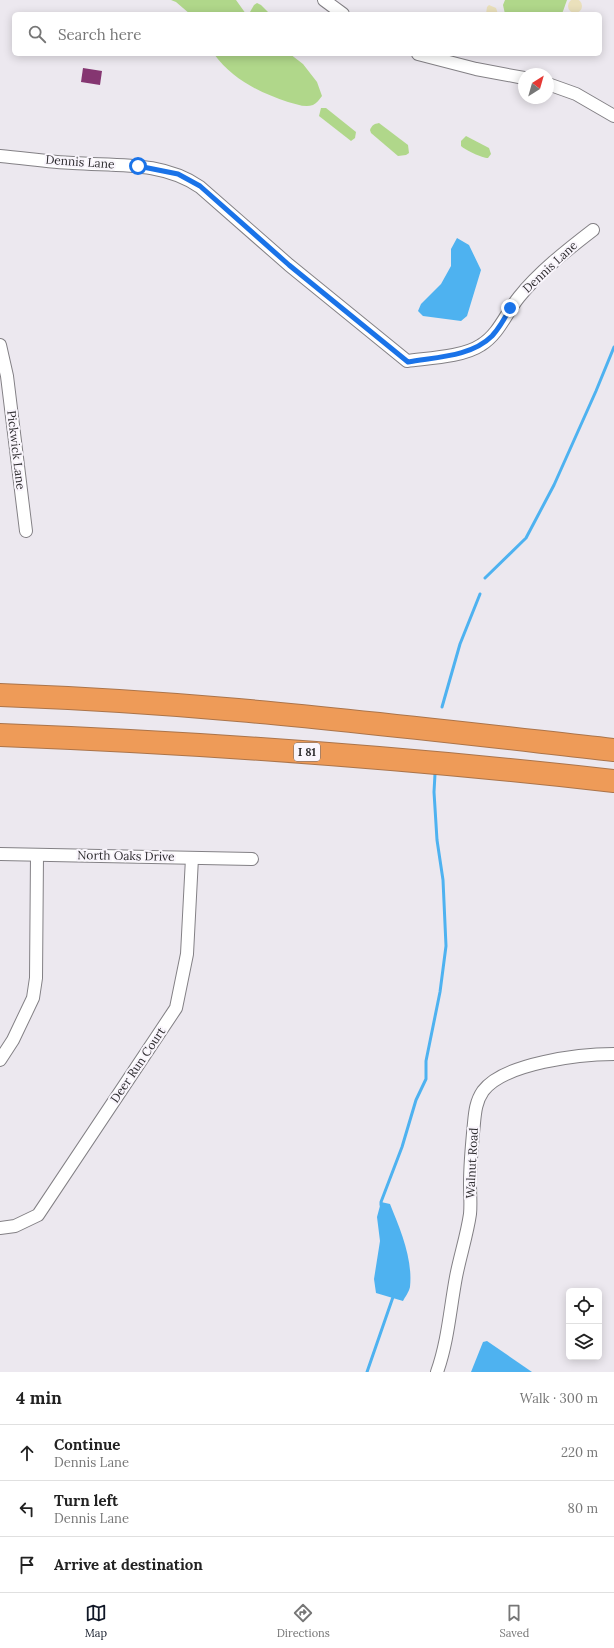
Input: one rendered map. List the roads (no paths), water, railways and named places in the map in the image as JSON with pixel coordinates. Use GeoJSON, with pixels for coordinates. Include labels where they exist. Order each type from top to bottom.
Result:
{"type":"FeatureCollection","features":[{"type":"Feature","properties":{"kind":"highway"},"geometry":{"type":"LineString","coordinates":[[0,694],[120,700],[328,718],[614,750]]}},
{"type":"Feature","properties":{"kind":"highway","name":"I 81"},"geometry":{"type":"LineString","coordinates":[[0,735],[195,744],[313,752],[510,769],[614,781]]}},
{"type":"Feature","properties":{"kind":"street"},"geometry":{"type":"LineString","coordinates":[[324,0],[340,12]]}},
{"type":"Feature","properties":{"kind":"street"},"geometry":{"type":"LineString","coordinates":[[425,56],[469,68],[518,77]]}},
{"type":"Feature","properties":{"kind":"street"},"geometry":{"type":"LineString","coordinates":[[554,86],[576,94],[614,116]]}},
{"type":"Feature","properties":{"kind":"street","name":"Dennis Lane"},"geometry":{"type":"LineString","coordinates":[[0,156],[71,163],[138,166],[160,169],[188,179],[200,186],[289,265],[408,362],[458,353],[481,345],[496,331],[519,296],[565,252],[593,230]]}},
{"type":"Feature","properties":{"kind":"street","name":"Pickwick Lane"},"geometry":{"type":"LineString","coordinates":[[0,345],[7,376],[26,531]]}},
{"type":"Feature","properties":{"kind":"street","name":"North Oaks Drive"},"geometry":{"type":"LineString","coordinates":[[0,854],[252,859]]}},
{"type":"Feature","properties":{"kind":"street"},"geometry":{"type":"LineString","coordinates":[[0,1060],[13,1040],[33,998],[36,978],[37,854]]}},
{"type":"Feature","properties":{"kind":"street","name":"Deer Run Court"},"geometry":{"type":"LineString","coordinates":[[0,1228],[15,1226],[38,1215],[176,1008],[187,954],[192,858]]}},
{"type":"Feature","properties":{"kind":"street","name":"Walnut Road"},"geometry":{"type":"LineString","coordinates":[[437,1372],[447,1335],[456,1277],[470,1215],[472,1145],[476,1107],[482,1092],[489,1084],[515,1070],[549,1061],[578,1056],[614,1054]]}},
{"type":"Feature","properties":{"kind":"water"},"geometry":{"type":"Polygon","coordinates":[[[457,238],[469,245],[481,270],[467,316],[461,321],[423,316],[418,311],[421,304],[441,284],[451,266],[451,249],[457,238]]]}},
{"type":"Feature","properties":{"kind":"water"},"geometry":{"type":"Polygon","coordinates":[[[381,1202],[390,1204],[402,1234],[408,1255],[410,1265],[410,1287],[403,1301],[376,1293],[374,1279],[380,1241],[377,1217],[381,1202]]]}},
{"type":"Feature","properties":{"kind":"water"},"geometry":{"type":"Polygon","coordinates":[[[487,1341],[532,1372],[471,1372],[483,1342],[487,1341]]]}},
{"type":"Feature","properties":{"kind":"waterway"},"geometry":{"type":"LineString","coordinates":[[485,578],[526,538],[554,485],[614,347]]}},
{"type":"Feature","properties":{"kind":"waterway"},"geometry":{"type":"LineString","coordinates":[[442,707],[460,644],[480,594]]}},
{"type":"Feature","properties":{"kind":"waterway"},"geometry":{"type":"LineString","coordinates":[[381,1205],[402,1147],[416,1100],[426,1079],[426,1061],[440,992],[446,946],[443,880],[437,840],[434,792],[435,774]]}},
{"type":"Feature","properties":{"kind":"waterway"},"geometry":{"type":"LineString","coordinates":[[367,1372],[393,1297]]}}]}
